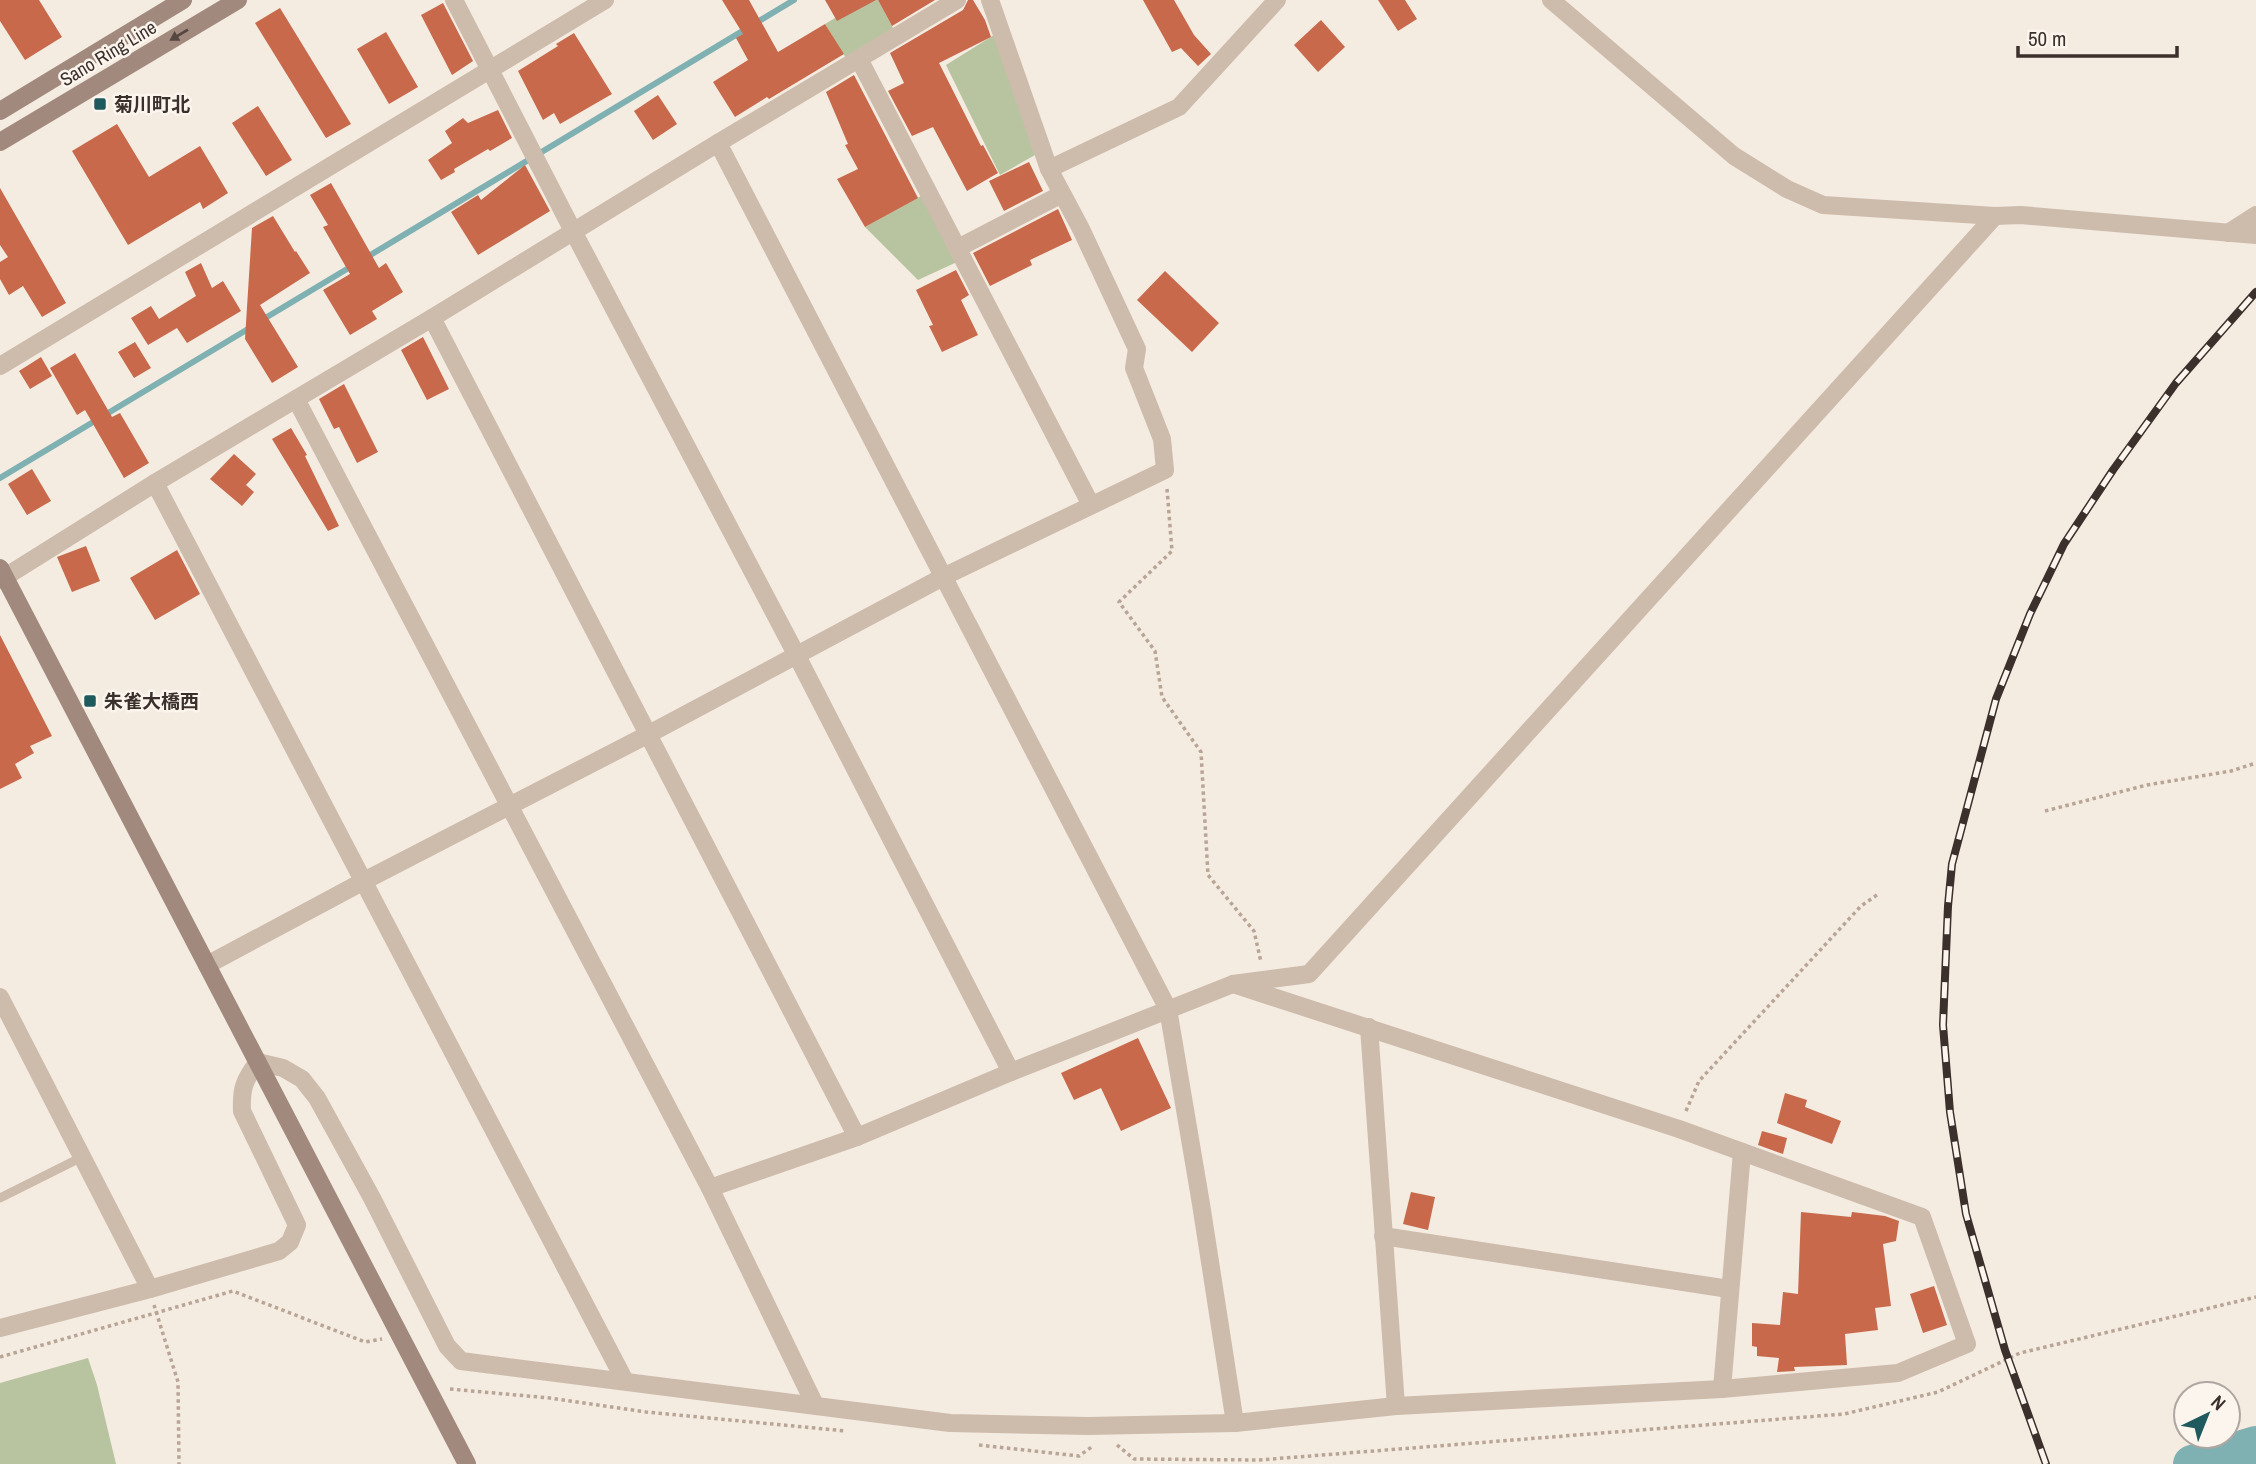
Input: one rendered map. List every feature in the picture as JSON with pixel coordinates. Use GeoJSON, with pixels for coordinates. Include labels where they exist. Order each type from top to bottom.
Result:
{"type":"FeatureCollection","features":[{"type":"Feature","properties":{"kind":"street","name":"Sano Ring Line"},"geometry":{"type":"LineString","coordinates":[[0,111],[183,0]]}},
{"type":"Feature","properties":{"kind":"street","name":"Sano Ring Line"},"geometry":{"type":"LineString","coordinates":[[0,142],[238,0]]}},
{"type":"Feature","properties":{"kind":"street"},"geometry":{"type":"LineString","coordinates":[[454,0],[1011,1072]]}},
{"type":"Feature","properties":{"kind":"street"},"geometry":{"type":"LineString","coordinates":[[0,366],[605,0]]}},
{"type":"Feature","properties":{"kind":"street"},"geometry":{"type":"LineString","coordinates":[[467,1464],[2,575],[957,0]]}},
{"type":"Feature","properties":{"kind":"street"},"geometry":{"type":"LineString","coordinates":[[207,965],[943,577],[1166,470],[1162,439],[1134,368],[1137,349],[1081,229],[1049,169],[990,0]]}},
{"type":"Feature","properties":{"kind":"street"},"geometry":{"type":"LineString","coordinates":[[1049,169],[1179,107],[1277,0]]}},
{"type":"Feature","properties":{"kind":"street"},"geometry":{"type":"LineString","coordinates":[[1554,1],[1734,156],[1787,189],[1823,205],[1995,216],[2021,215],[2256,235]]}},
{"type":"Feature","properties":{"kind":"street"},"geometry":{"type":"LineString","coordinates":[[859,59],[1091,505]]}},
{"type":"Feature","properties":{"kind":"street"},"geometry":{"type":"LineString","coordinates":[[718,143],[1168,1009],[1235,1423]]}},
{"type":"Feature","properties":{"kind":"street"},"geometry":{"type":"LineString","coordinates":[[958,248],[1062,194]]}},
{"type":"Feature","properties":{"kind":"street"},"geometry":{"type":"LineString","coordinates":[[2228,233],[2256,215]]}},
{"type":"Feature","properties":{"kind":"street"},"geometry":{"type":"LineString","coordinates":[[710,1188],[857,1137],[1011,1072],[1233,984],[1309,974],[1995,216]]}},
{"type":"Feature","properties":{"kind":"street"},"geometry":{"type":"LineString","coordinates":[[432,318],[857,1137]]}},
{"type":"Feature","properties":{"kind":"street"},"geometry":{"type":"LineString","coordinates":[[296,399],[710,1188],[815,1405]]}},
{"type":"Feature","properties":{"kind":"street"},"geometry":{"type":"LineString","coordinates":[[155,483],[625,1381]]}},
{"type":"Feature","properties":{"kind":"street"},"geometry":{"type":"LineString","coordinates":[[258,1062],[283,1068],[302,1079],[317,1098],[372,1198],[447,1346],[461,1361],[950,1423],[1088,1426],[1235,1423],[1396,1406],[1722,1389],[1898,1373],[1967,1344],[1922,1217],[1679,1129],[1233,984]]}},
{"type":"Feature","properties":{"kind":"street"},"geometry":{"type":"LineString","coordinates":[[0,997],[150,1289]]}},
{"type":"Feature","properties":{"kind":"street"},"geometry":{"type":"LineString","coordinates":[[1369,1027],[1396,1406]]}},
{"type":"Feature","properties":{"kind":"street"},"geometry":{"type":"LineString","coordinates":[[0,1328],[150,1289],[279,1251],[290,1242],[297,1225],[242,1111],[241,1091],[258,1062]]}},
{"type":"Feature","properties":{"kind":"street"},"geometry":{"type":"LineString","coordinates":[[1722,1389],[1742,1152]]}},
{"type":"Feature","properties":{"kind":"street"},"geometry":{"type":"LineString","coordinates":[[1383,1236],[1729,1289]]}},
{"type":"Feature","properties":{"kind":"lane"},"geometry":{"type":"LineString","coordinates":[[0,1198],[82,1157]]}},
{"type":"Feature","properties":{"kind":"path"},"geometry":{"type":"LineString","coordinates":[[1166,470],[1172,551],[1119,602],[1155,651],[1162,697],[1201,751],[1208,875],[1254,931],[1265,980]]}},
{"type":"Feature","properties":{"kind":"path"},"geometry":{"type":"LineString","coordinates":[[2045,811],[2147,785],[2231,771],[2256,763]]}},
{"type":"Feature","properties":{"kind":"path"},"geometry":{"type":"LineString","coordinates":[[1679,1129],[1699,1082],[1861,906],[1877,895]]}},
{"type":"Feature","properties":{"kind":"path"},"geometry":{"type":"LineString","coordinates":[[150,1289],[178,1381],[179,1464]]}},
{"type":"Feature","properties":{"kind":"path"},"geometry":{"type":"LineString","coordinates":[[0,1357],[233,1291],[365,1342],[383,1338]]}},
{"type":"Feature","properties":{"kind":"path"},"geometry":{"type":"LineString","coordinates":[[2020,1353],[2256,1297]]}},
{"type":"Feature","properties":{"kind":"green space"},"geometry":{"type":"Polygon","coordinates":[[[865,0],[878,0],[893,28],[846,58],[825,24],[865,0]]]}},
{"type":"Feature","properties":{"kind":"green space"},"geometry":{"type":"Polygon","coordinates":[[[994,35],[1035,155],[1000,175],[946,65],[994,35]]]}},
{"type":"Feature","properties":{"kind":"green space"},"geometry":{"type":"Polygon","coordinates":[[[921,196],[957,262],[918,280],[865,227],[921,196]]]}},
{"type":"Feature","properties":{"kind":"green space"},"geometry":{"type":"Polygon","coordinates":[[[88,1358],[116,1464],[0,1464],[0,1383],[88,1358]]]}},
{"type":"Feature","properties":{"kind":"building"},"geometry":{"type":"Polygon","coordinates":[[[0,0],[39,0],[62,37],[25,60],[0,21],[0,0]]]}},
{"type":"Feature","properties":{"kind":"building"},"geometry":{"type":"Polygon","coordinates":[[[722,0],[749,0],[778,52],[825,24],[844,54],[735,117],[713,82],[748,60],[736,38],[743,34],[722,0]]]}},
{"type":"Feature","properties":{"kind":"building"},"geometry":{"type":"Polygon","coordinates":[[[825,0],[876,0],[837,21],[825,0]]]}},
{"type":"Feature","properties":{"kind":"building"},"geometry":{"type":"Polygon","coordinates":[[[878,0],[935,0],[892,26],[878,0]]]}},
{"type":"Feature","properties":{"kind":"building"},"geometry":{"type":"Polygon","coordinates":[[[968,0],[973,0],[991,37],[939,63],[981,146],[983,145],[998,173],[967,191],[933,127],[912,136],[888,91],[904,83],[890,53],[963,10],[968,0]]]}},
{"type":"Feature","properties":{"kind":"building"},"geometry":{"type":"Polygon","coordinates":[[[1143,0],[1174,0],[1194,35],[1211,54],[1198,66],[1181,48],[1172,52],[1143,0]]]}},
{"type":"Feature","properties":{"kind":"building"},"geometry":{"type":"Polygon","coordinates":[[[1378,0],[1405,0],[1417,19],[1398,31],[1378,0]]]}},
{"type":"Feature","properties":{"kind":"building"},"geometry":{"type":"Polygon","coordinates":[[[443,3],[473,61],[452,75],[421,15],[443,3]]]}},
{"type":"Feature","properties":{"kind":"building"},"geometry":{"type":"Polygon","coordinates":[[[280,8],[351,124],[326,138],[255,23],[280,8]]]}},
{"type":"Feature","properties":{"kind":"building"},"geometry":{"type":"Polygon","coordinates":[[[1321,20],[1345,47],[1318,72],[1294,45],[1321,20]]]}},
{"type":"Feature","properties":{"kind":"building"},"geometry":{"type":"Polygon","coordinates":[[[386,32],[418,87],[389,104],[357,49],[386,32]]]}},
{"type":"Feature","properties":{"kind":"building"},"geometry":{"type":"Polygon","coordinates":[[[574,33],[612,94],[560,124],[554,113],[543,120],[518,71],[574,33]]]}},
{"type":"Feature","properties":{"kind":"building"},"geometry":{"type":"Polygon","coordinates":[[[854,75],[918,198],[865,227],[837,179],[858,169],[845,145],[848,144],[826,92],[854,75]]]}},
{"type":"Feature","properties":{"kind":"building"},"geometry":{"type":"Polygon","coordinates":[[[658,95],[677,124],[653,140],[634,111],[658,95]]]}},
{"type":"Feature","properties":{"kind":"building"},"geometry":{"type":"Polygon","coordinates":[[[258,106],[292,160],[266,176],[232,123],[258,106]]]}},
{"type":"Feature","properties":{"kind":"building"},"geometry":{"type":"Polygon","coordinates":[[[498,110],[512,138],[454,169],[455,172],[441,180],[428,160],[452,143],[445,131],[463,118],[468,123],[498,110]]]}},
{"type":"Feature","properties":{"kind":"building"},"geometry":{"type":"Polygon","coordinates":[[[117,124],[149,177],[200,146],[228,193],[203,209],[200,202],[128,245],[72,151],[117,124]]]}},
{"type":"Feature","properties":{"kind":"building"},"geometry":{"type":"Polygon","coordinates":[[[1029,162],[1043,191],[1004,211],[989,181],[1029,162]]]}},
{"type":"Feature","properties":{"kind":"building"},"geometry":{"type":"Polygon","coordinates":[[[525,165],[550,211],[478,255],[451,212],[478,195],[481,200],[525,165]]]}},
{"type":"Feature","properties":{"kind":"building"},"geometry":{"type":"Polygon","coordinates":[[[331,183],[379,268],[386,263],[403,292],[372,311],[377,319],[350,335],[323,290],[350,274],[323,227],[328,225],[310,195],[331,183]]]}},
{"type":"Feature","properties":{"kind":"building"},"geometry":{"type":"Polygon","coordinates":[[[0,188],[66,303],[42,317],[23,286],[9,295],[0,279],[0,262],[8,257],[0,245],[0,188]]]}},
{"type":"Feature","properties":{"kind":"building"},"geometry":{"type":"Polygon","coordinates":[[[1058,209],[1072,240],[1030,260],[1032,265],[990,286],[973,253],[1058,209]]]}},
{"type":"Feature","properties":{"kind":"building"},"geometry":{"type":"Polygon","coordinates":[[[273,216],[310,273],[260,305],[298,367],[272,383],[245,339],[252,228],[273,216]]]}},
{"type":"Feature","properties":{"kind":"building"},"geometry":{"type":"Polygon","coordinates":[[[201,263],[212,288],[223,281],[241,311],[187,343],[177,328],[148,345],[131,318],[151,306],[159,319],[196,296],[185,272],[201,263]]]}},
{"type":"Feature","properties":{"kind":"building"},"geometry":{"type":"Polygon","coordinates":[[[956,270],[969,295],[961,300],[978,335],[942,352],[929,326],[933,325],[916,290],[956,270]]]}},
{"type":"Feature","properties":{"kind":"building"},"geometry":{"type":"Polygon","coordinates":[[[1165,271],[1219,323],[1192,352],[1137,300],[1165,271]]]}},
{"type":"Feature","properties":{"kind":"building"},"geometry":{"type":"Polygon","coordinates":[[[423,337],[449,389],[427,400],[401,350],[423,337]]]}},
{"type":"Feature","properties":{"kind":"building"},"geometry":{"type":"Polygon","coordinates":[[[135,342],[151,368],[134,378],[118,352],[135,342]]]}},
{"type":"Feature","properties":{"kind":"building"},"geometry":{"type":"Polygon","coordinates":[[[75,353],[112,417],[120,413],[149,463],[124,478],[85,410],[77,415],[50,368],[75,353]]]}},
{"type":"Feature","properties":{"kind":"building"},"geometry":{"type":"Polygon","coordinates":[[[41,357],[52,376],[30,389],[19,371],[41,357]]]}},
{"type":"Feature","properties":{"kind":"building"},"geometry":{"type":"Polygon","coordinates":[[[344,384],[378,452],[357,463],[339,427],[334,429],[319,399],[344,384]]]}},
{"type":"Feature","properties":{"kind":"building"},"geometry":{"type":"Polygon","coordinates":[[[291,428],[307,455],[305,456],[339,526],[328,531],[272,439],[291,428]]]}},
{"type":"Feature","properties":{"kind":"building"},"geometry":{"type":"Polygon","coordinates":[[[234,454],[256,474],[246,485],[254,492],[242,506],[210,479],[234,454]]]}},
{"type":"Feature","properties":{"kind":"building"},"geometry":{"type":"Polygon","coordinates":[[[32,469],[51,501],[27,515],[8,484],[32,469]]]}},
{"type":"Feature","properties":{"kind":"building"},"geometry":{"type":"Polygon","coordinates":[[[86,546],[100,581],[72,592],[57,557],[86,546]]]}},
{"type":"Feature","properties":{"kind":"building"},"geometry":{"type":"Polygon","coordinates":[[[177,550],[200,594],[155,620],[130,578],[177,550]]]}},
{"type":"Feature","properties":{"kind":"building"},"geometry":{"type":"Polygon","coordinates":[[[0,635],[52,736],[30,746],[34,753],[15,764],[22,778],[0,789],[0,635]]]}},
{"type":"Feature","properties":{"kind":"building"},"geometry":{"type":"Polygon","coordinates":[[[1138,1038],[1171,1108],[1121,1131],[1101,1088],[1074,1100],[1061,1073],[1138,1038]]]}},
{"type":"Feature","properties":{"kind":"building"},"geometry":{"type":"Polygon","coordinates":[[[1785,1093],[1807,1100],[1805,1107],[1841,1121],[1832,1144],[1777,1123],[1785,1093]]]}},
{"type":"Feature","properties":{"kind":"building"},"geometry":{"type":"Polygon","coordinates":[[[1762,1131],[1787,1138],[1783,1154],[1758,1145],[1762,1131]]]}},
{"type":"Feature","properties":{"kind":"building"},"geometry":{"type":"Polygon","coordinates":[[[1411,1192],[1435,1197],[1428,1230],[1403,1224],[1411,1192]]]}},
{"type":"Feature","properties":{"kind":"building"},"geometry":{"type":"Polygon","coordinates":[[[1801,1212],[1851,1217],[1852,1212],[1885,1216],[1899,1221],[1896,1241],[1883,1244],[1891,1306],[1875,1308],[1878,1330],[1845,1334],[1847,1365],[1794,1367],[1795,1371],[1777,1372],[1779,1358],[1757,1356],[1757,1347],[1752,1346],[1752,1323],[1780,1325],[1783,1292],[1798,1294],[1801,1212]]]}},
{"type":"Feature","properties":{"kind":"building"},"geometry":{"type":"Polygon","coordinates":[[[1934,1286],[1947,1325],[1923,1333],[1910,1294],[1934,1286]]]}},
{"type":"Feature","properties":{"kind":"waterway"},"geometry":{"type":"LineString","coordinates":[[367,257],[794,0]]}},
{"type":"Feature","properties":{"kind":"waterway"},"geometry":{"type":"LineString","coordinates":[[262,320],[352,266]]}},
{"type":"Feature","properties":{"kind":"waterway"},"geometry":{"type":"LineString","coordinates":[[0,478],[253,326]]}},
{"type":"Feature","properties":{"kind":"waterway"},"geometry":{"type":"LineString","coordinates":[[2192,1464],[2256,1445]]}},
{"type":"Feature","properties":{"kind":"railway"},"geometry":{"type":"LineString","coordinates":[[2046,1464],[2005,1350],[1966,1214],[1950,1112],[1943,1025],[1952,864],[1996,699],[2030,614],[2064,544],[2176,383],[2256,292]]}},
{"type":"Feature","properties":{"kind":"place","name":"菊川町北"},"geometry":{"type":"Point","coordinates":[100,104]}},
{"type":"Feature","properties":{"kind":"place","name":"朱雀大橋西"},"geometry":{"type":"Point","coordinates":[90,701]}}]}
